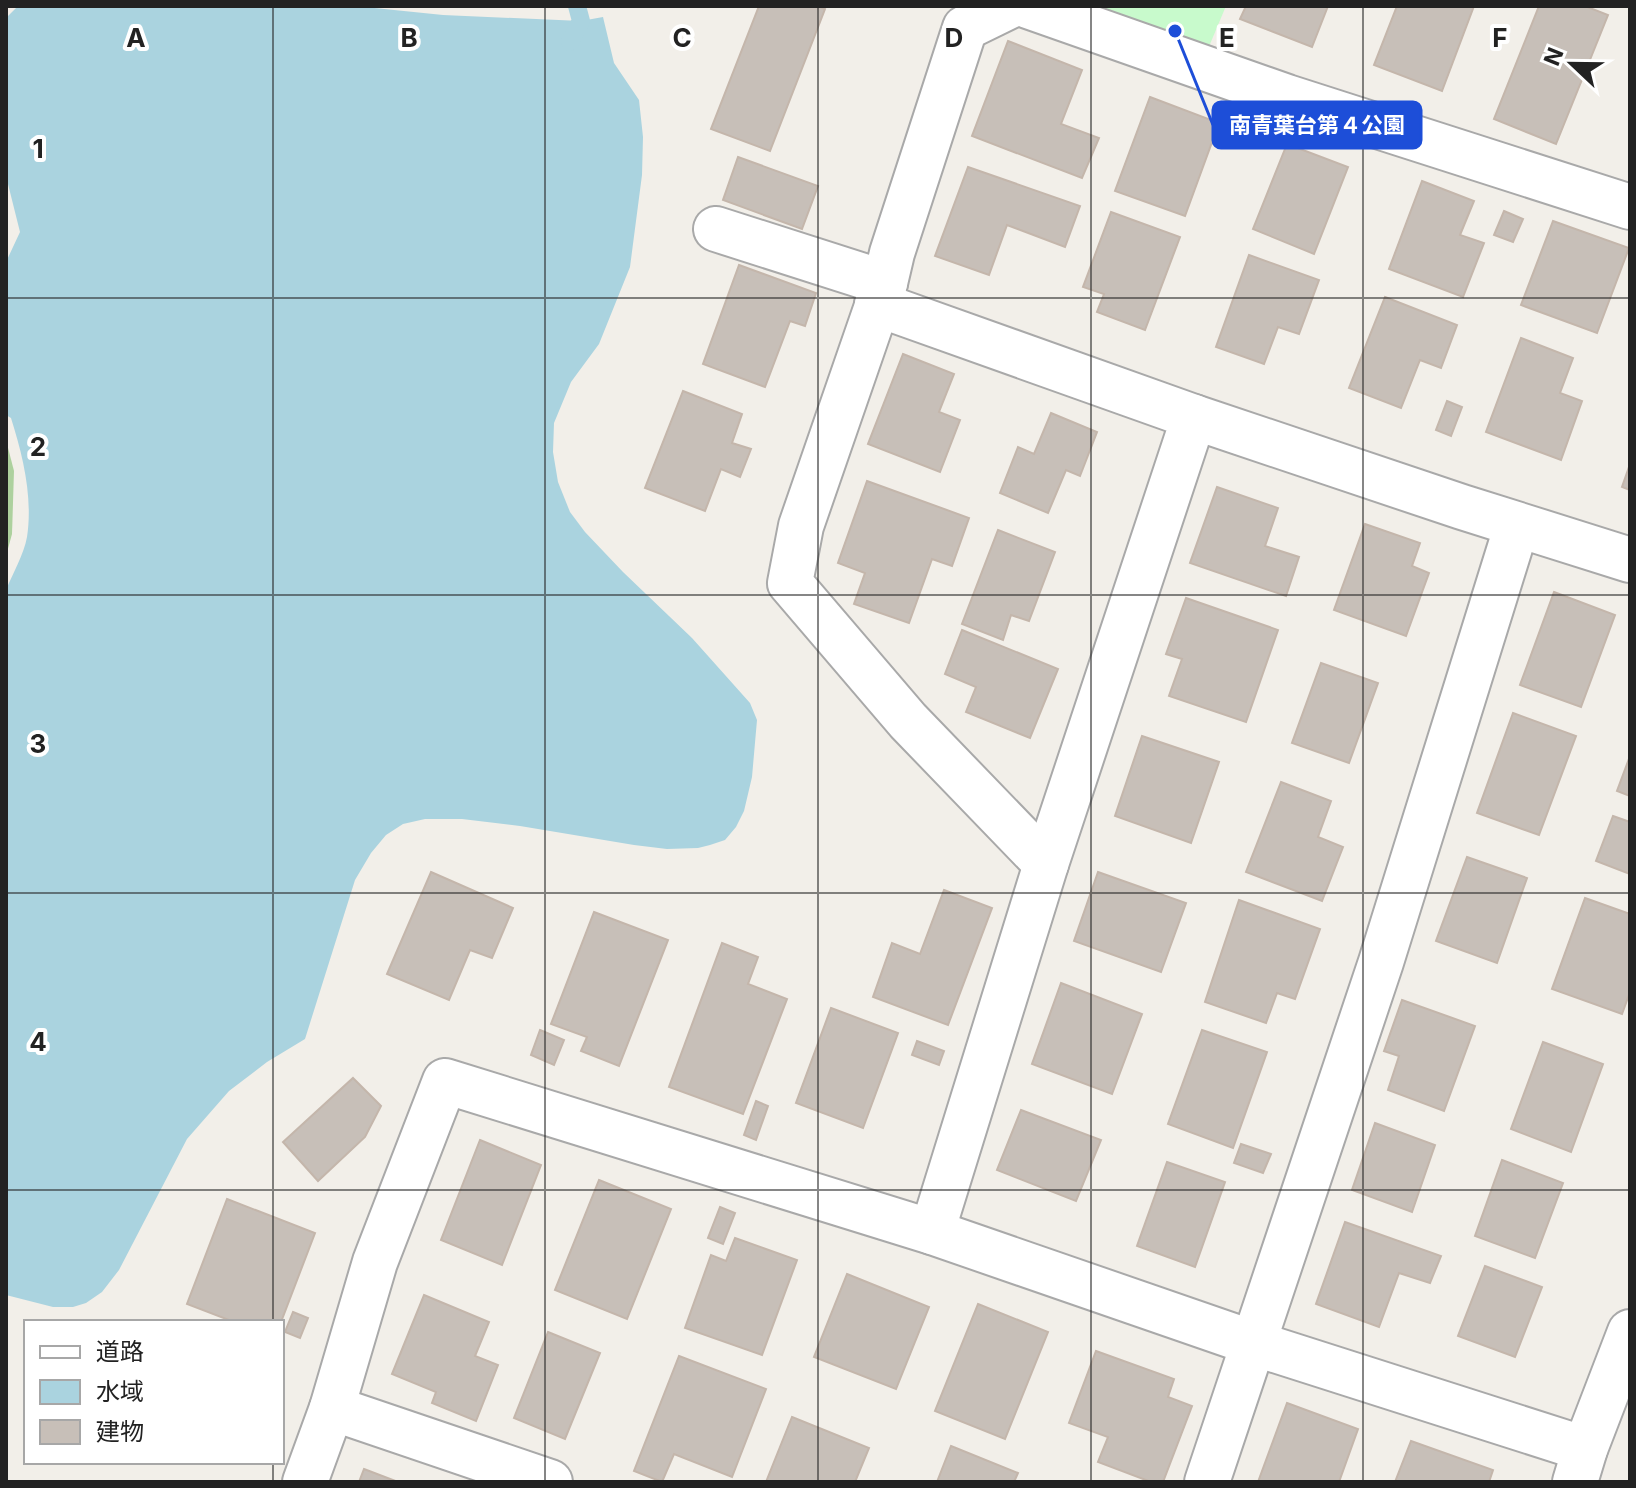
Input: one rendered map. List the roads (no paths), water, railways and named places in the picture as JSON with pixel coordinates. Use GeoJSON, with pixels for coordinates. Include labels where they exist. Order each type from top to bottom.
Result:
{"type":"FeatureCollection","features":[{"type":"Feature","properties":{"kind":"street"},"geometry":{"type":"LineString","coordinates":[[1010,6],[965,28],[881,293],[801,526],[790,583],[908,721],[1046,864]]}},
{"type":"Feature","properties":{"kind":"street"},"geometry":{"type":"LineString","coordinates":[[1028,6],[1287,97],[1630,207]]}},
{"type":"Feature","properties":{"kind":"street"},"geometry":{"type":"LineString","coordinates":[[716,229],[1194,417],[1630,560]]}},
{"type":"Feature","properties":{"kind":"street"},"geometry":{"type":"LineString","coordinates":[[932,1232],[1046,864],[1194,417]]}},
{"type":"Feature","properties":{"kind":"street"},"geometry":{"type":"LineString","coordinates":[[1207,1482],[1381,962],[1517,525]]}},
{"type":"Feature","properties":{"kind":"street"},"geometry":{"type":"LineString","coordinates":[[305,1482],[332,1408],[375,1262],[445,1081],[932,1232],[1253,1343],[1580,1465],[1630,1332]]}},
{"type":"Feature","properties":{"kind":"street"},"geometry":{"type":"LineString","coordinates":[[332,1408],[550,1482]]}},
{"type":"Feature","properties":{"kind":"water"},"geometry":{"type":"Polygon","coordinates":[[[18,6],[355,6],[443,15],[581,21],[603,17],[614,63],[639,100],[643,137],[642,175],[630,267],[599,344],[571,382],[554,423],[553,452],[558,482],[570,512],[585,532],[692,638],[750,703],[757,720],[752,777],[744,811],[725,840],[710,845],[667,849],[462,819],[425,819],[403,824],[386,835],[355,880],[305,1039],[267,1062],[229,1091],[187,1139],[119,1270],[102,1292],[86,1303],[73,1307],[53,1307],[6,1295],[6,590],[26,543],[29,522],[26,477],[11,418],[6,415],[6,262],[20,232],[6,176],[6,18],[18,6]]]}},
{"type":"Feature","properties":{"kind":"waterway"},"geometry":{"type":"LineString","coordinates":[[570,42],[581,21],[577,6]]}},
{"type":"Feature","properties":{"kind":"place","name":"南青葉台第４公園"},"geometry":{"type":"Point","coordinates":[1175,31]}}]}
